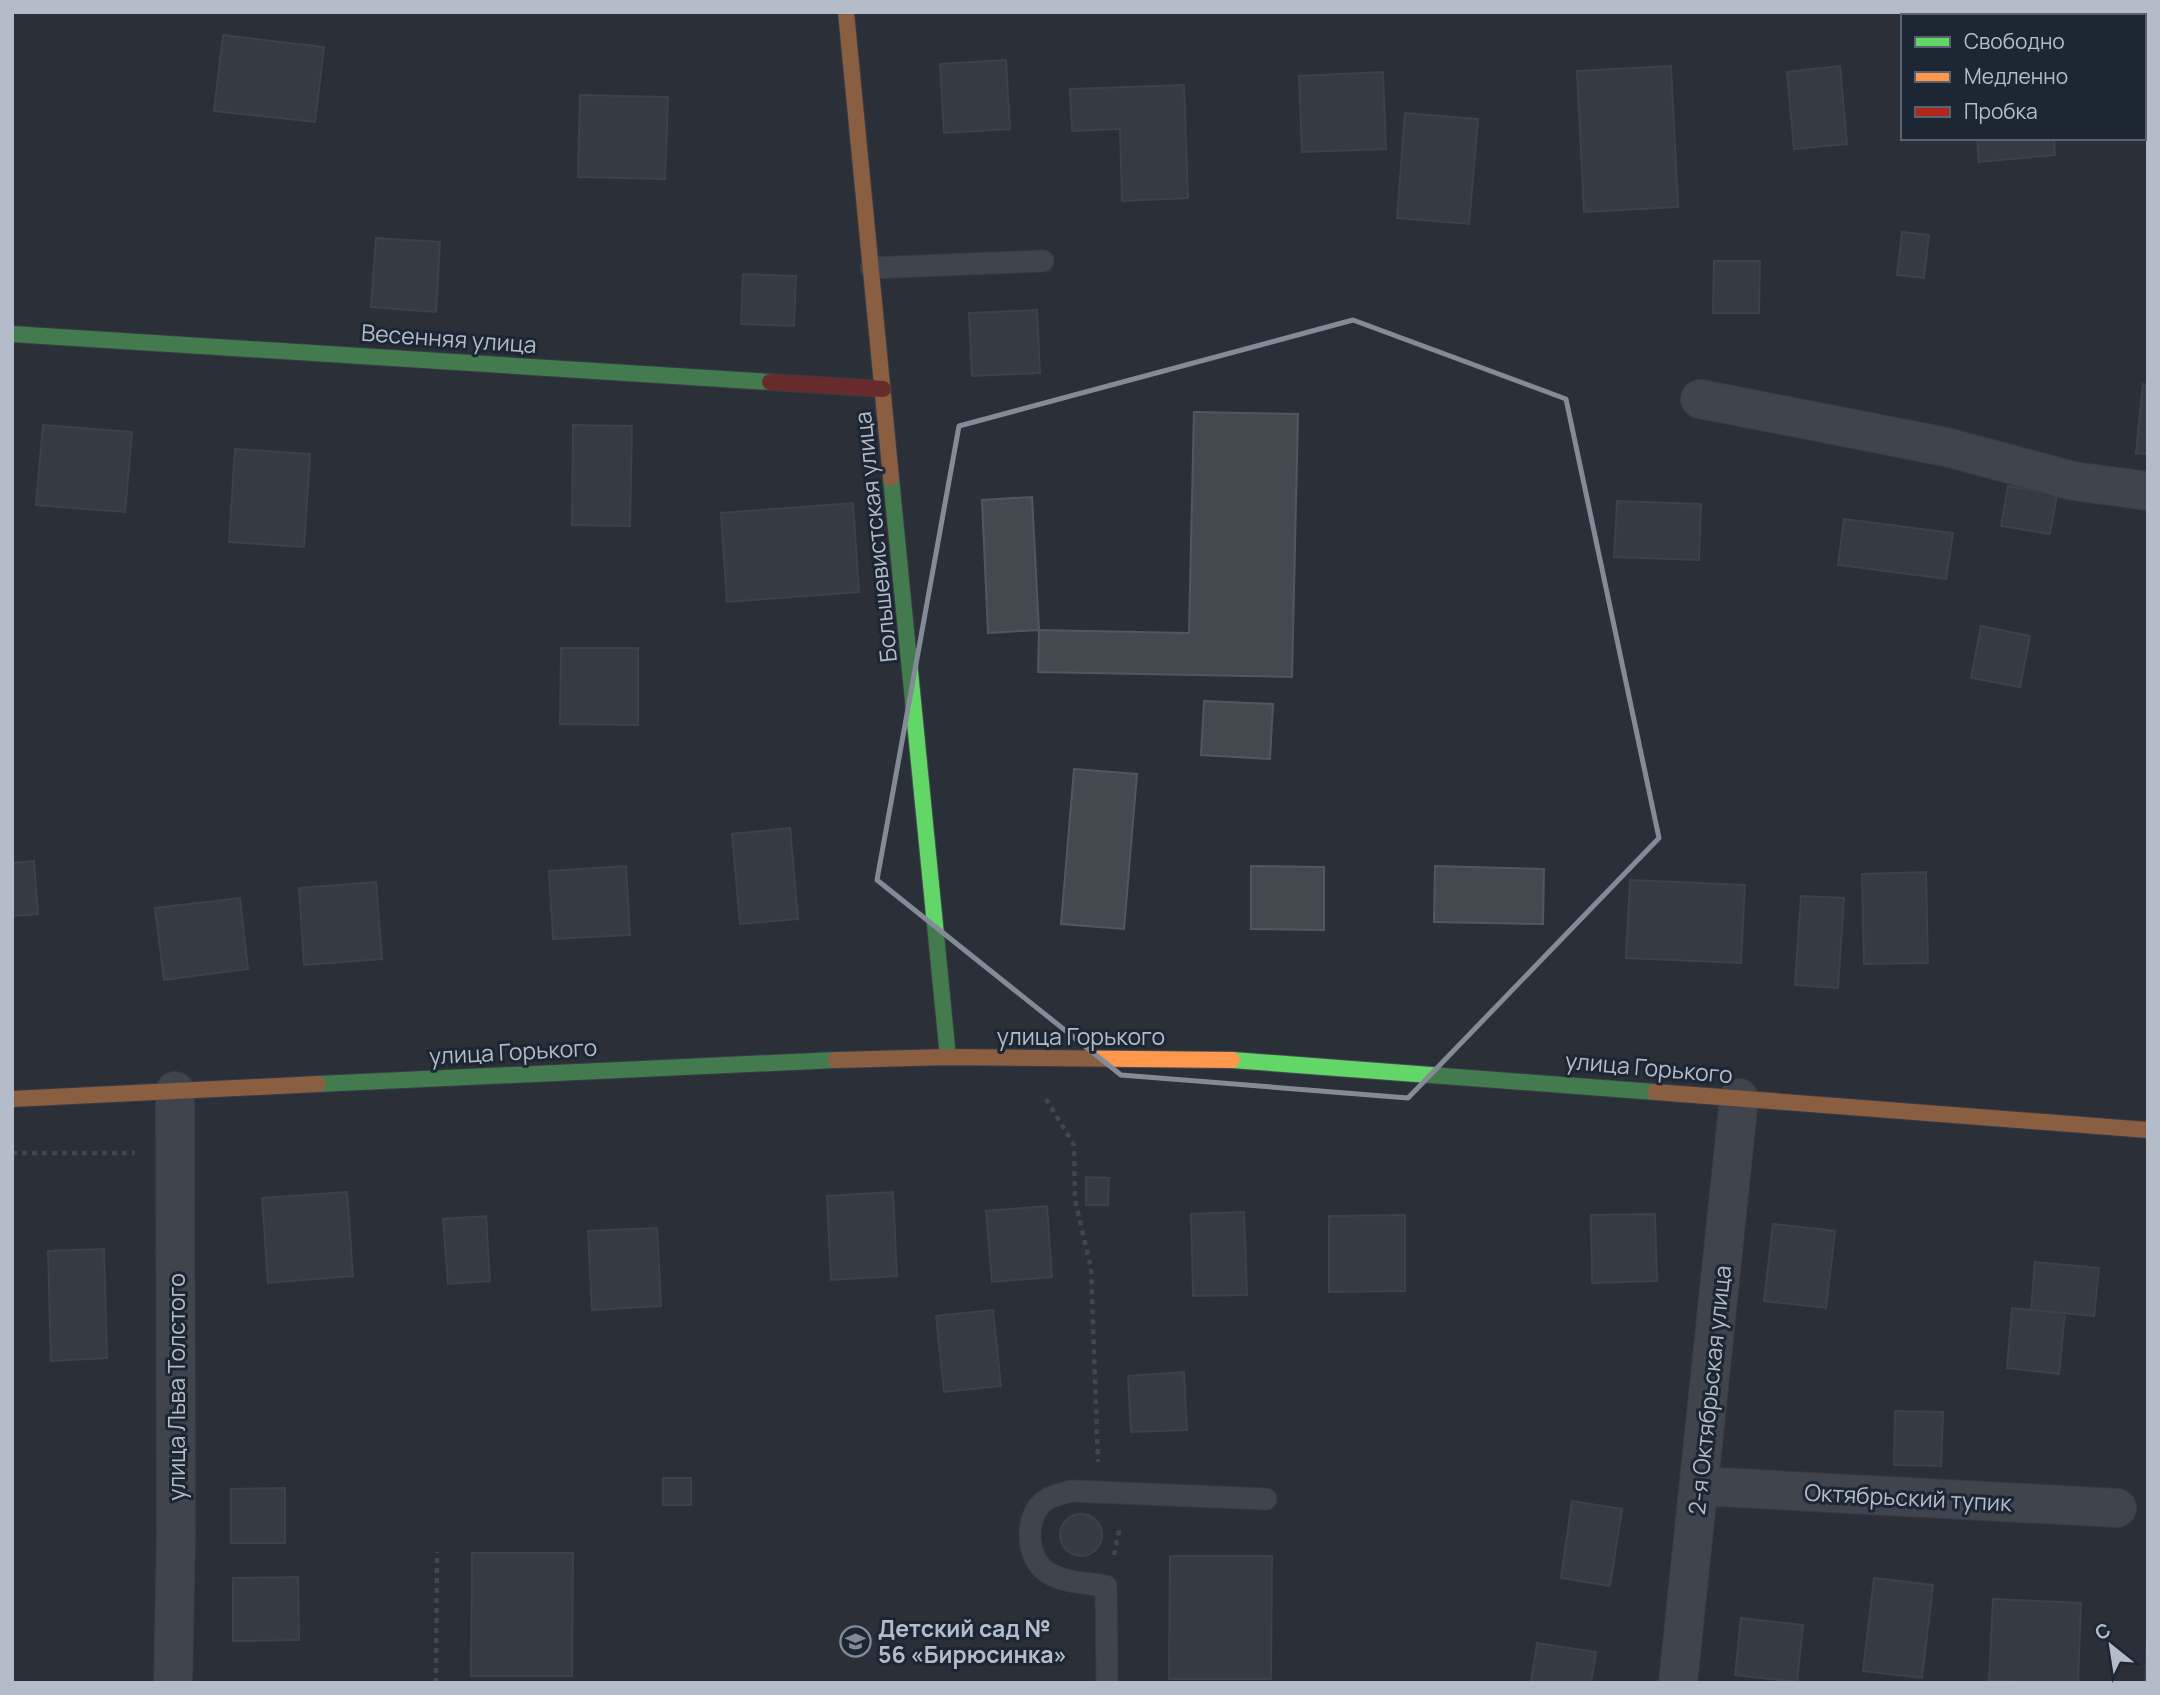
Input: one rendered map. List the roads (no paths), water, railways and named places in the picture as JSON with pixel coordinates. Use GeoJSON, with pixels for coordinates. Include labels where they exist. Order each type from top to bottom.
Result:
{"type":"FeatureCollection","features":[{"type":"Feature","properties":{"kind":"street","name":"Большевистская улица"},"geometry":{"type":"LineString","coordinates":[[846,12],[948,1057]]}},
{"type":"Feature","properties":{"kind":"street","name":"Весенняя улица"},"geometry":{"type":"LineString","coordinates":[[12,334],[883,389]]}},
{"type":"Feature","properties":{"kind":"street"},"geometry":{"type":"LineString","coordinates":[[1700,399],[1946,447],[2073,481],[2148,491]]}},
{"type":"Feature","properties":{"kind":"street","name":"улица Горького"},"geometry":{"type":"LineString","coordinates":[[12,1099],[590,1070],[948,1057],[1239,1060],[2148,1130]]}},
{"type":"Feature","properties":{"kind":"street","name":"улица Льва Толстого"},"geometry":{"type":"LineString","coordinates":[[173,1683],[176,1535],[175,1091]]}},
{"type":"Feature","properties":{"kind":"street","name":"2-я Октябрьская улица"},"geometry":{"type":"LineString","coordinates":[[1678,1683],[1739,1098]]}},
{"type":"Feature","properties":{"kind":"street","name":"Октябрьский тупик"},"geometry":{"type":"LineString","coordinates":[[1699,1486],[2117,1508]]}},
{"type":"Feature","properties":{"kind":"lane"},"geometry":{"type":"LineString","coordinates":[[872,268],[1043,261]]}},
{"type":"Feature","properties":{"kind":"lane"},"geometry":{"type":"LineString","coordinates":[[1107,1683],[1106,1586],[1064,1580],[1045,1572],[1035,1555],[1029,1532],[1032,1515],[1046,1499],[1072,1491],[1266,1499]]}},
{"type":"Feature","properties":{"kind":"place","name":"Детский сад № 56 «Бирюсинка»"},"geometry":{"type":"Point","coordinates":[855,1641]}}]}
